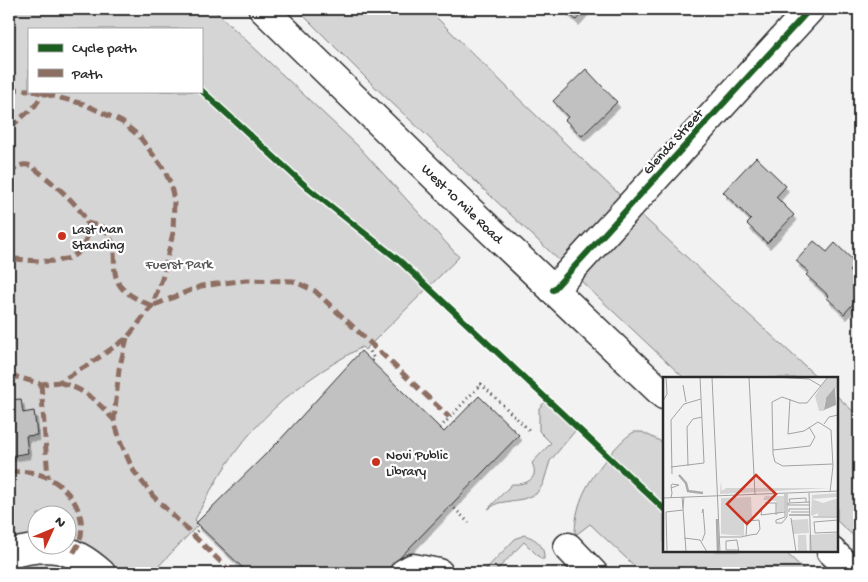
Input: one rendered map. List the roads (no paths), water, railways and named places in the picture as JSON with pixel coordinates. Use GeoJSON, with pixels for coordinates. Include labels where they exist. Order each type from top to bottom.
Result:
{"type":"FeatureCollection","features":[{"type":"Feature","properties":{"kind":"main road","name":"West 10 Mile Road"},"geometry":{"type":"LineString","coordinates":[[263,9],[663,394]]}},
{"type":"Feature","properties":{"kind":"main road","name":"Glenda Street"},"geometry":{"type":"LineString","coordinates":[[553,290],[810,9]]}},
{"type":"Feature","properties":{"kind":"main road"},"geometry":{"type":"LineString","coordinates":[[9,554],[41,547],[57,548],[86,560],[101,573]]}},
{"type":"Feature","properties":{"kind":"main road"},"geometry":{"type":"LineString","coordinates":[[568,547],[593,573]]}},
{"type":"Feature","properties":{"kind":"main road"},"geometry":{"type":"LineString","coordinates":[[832,552],[854,573]]}},
{"type":"Feature","properties":{"kind":"main road"},"geometry":{"type":"LineString","coordinates":[[404,573],[413,568],[439,573]]}},
{"type":"Feature","properties":{"kind":"place","name":"Last Man Standing"},"geometry":{"type":"Point","coordinates":[62,236]}},
{"type":"Feature","properties":{"kind":"place","name":"Novi Public Library"},"geometry":{"type":"Point","coordinates":[376,462]}},
{"type":"Feature","properties":{"kind":"park label","name":"Fuerst Park"},"geometry":{"type":"Point","coordinates":[179,263]}}]}
